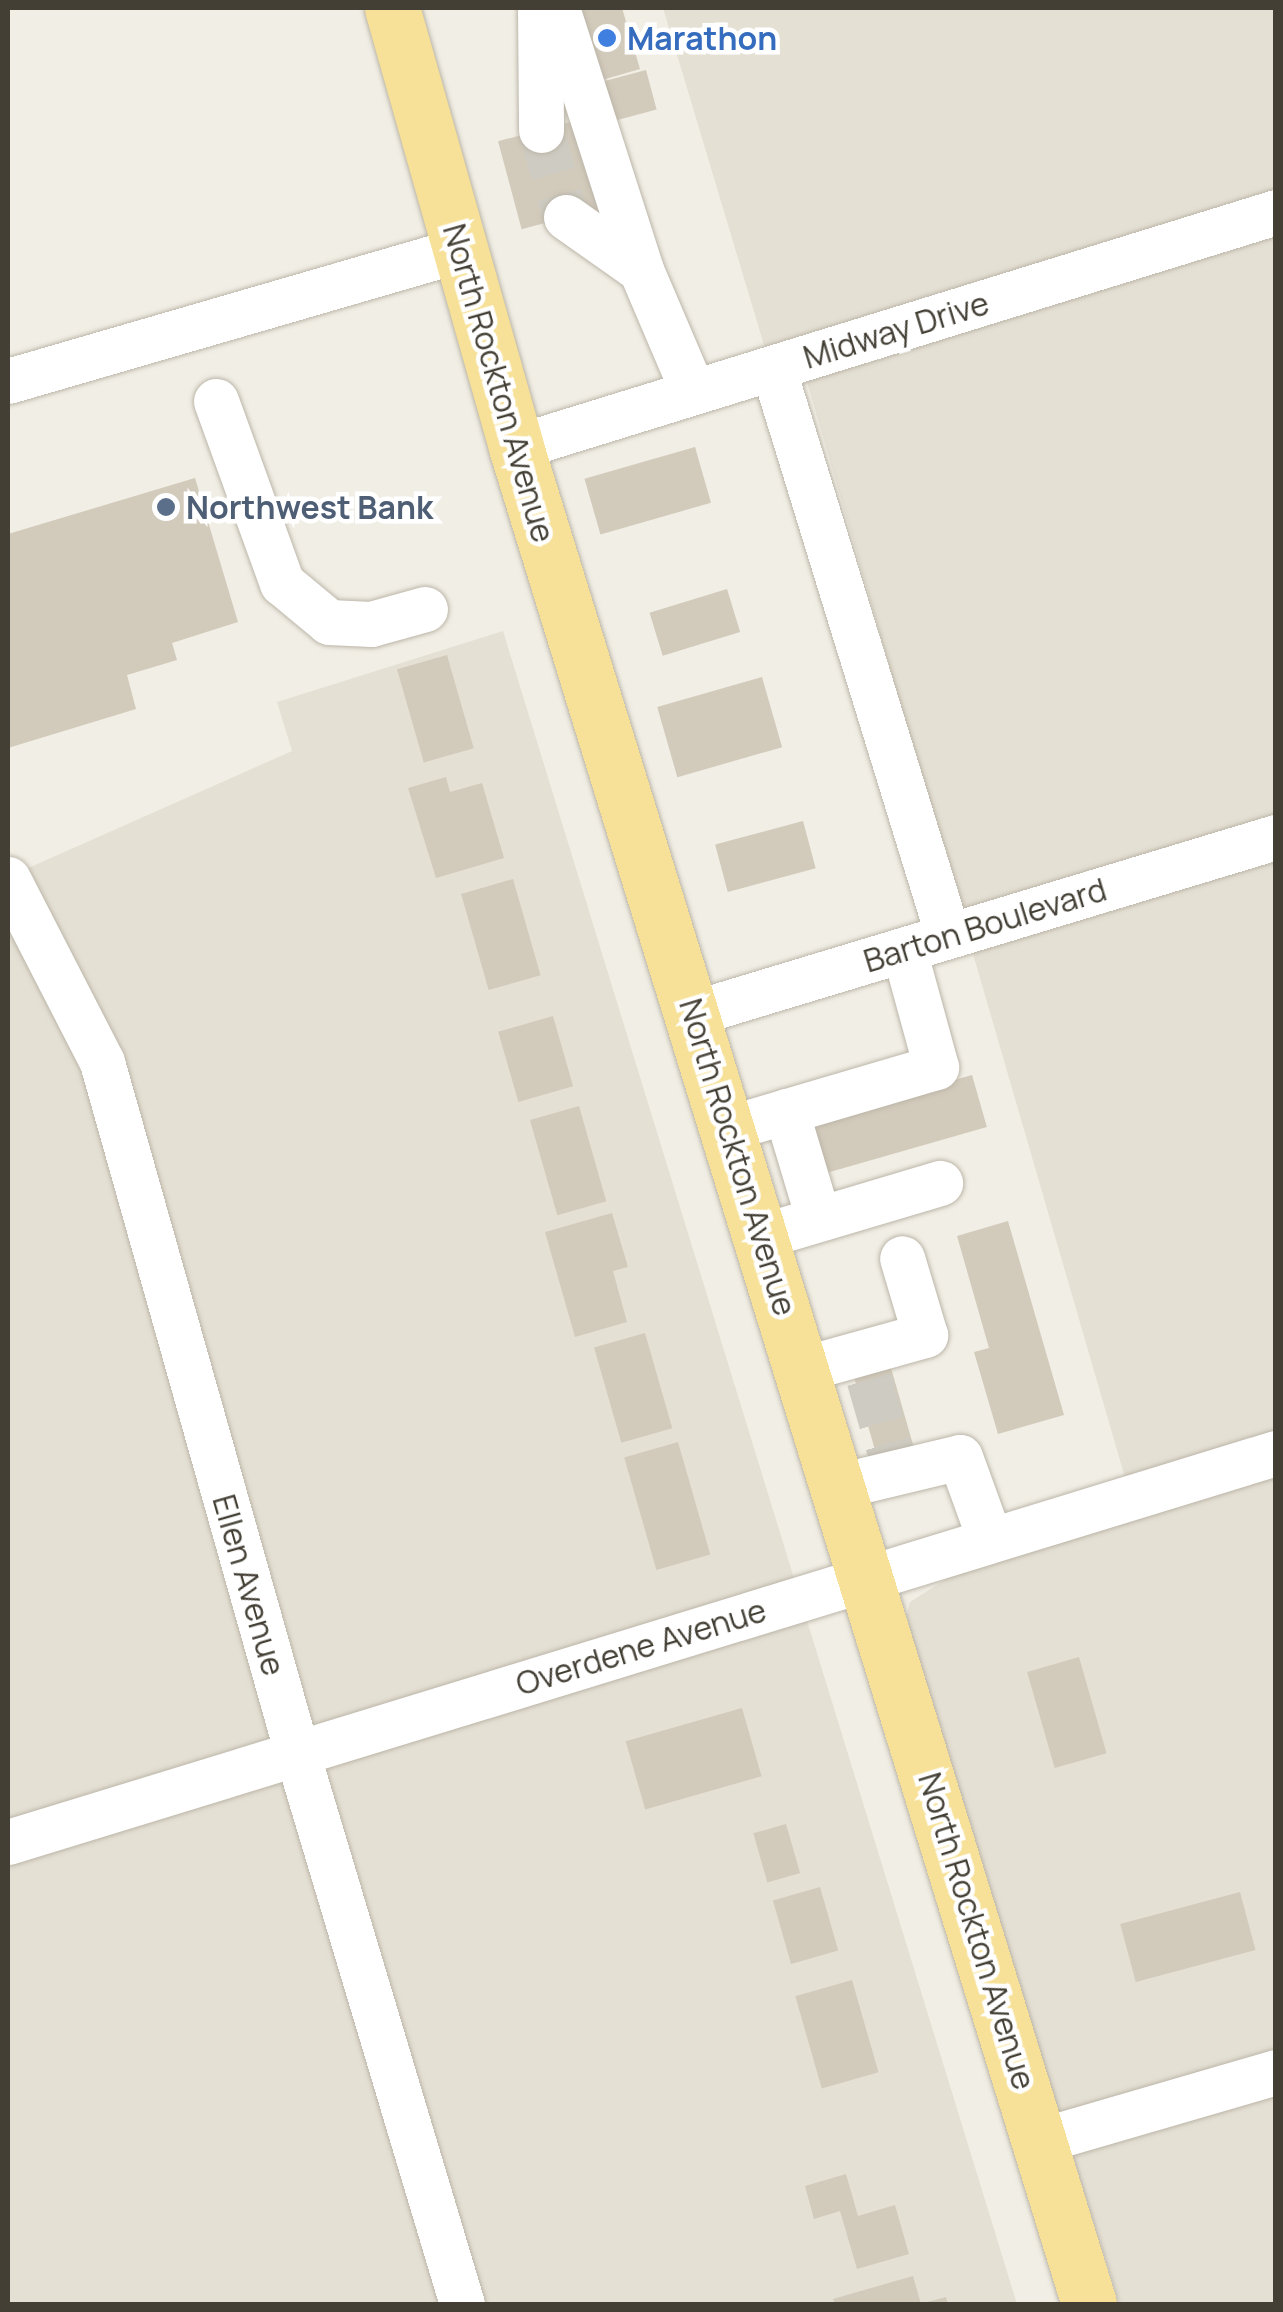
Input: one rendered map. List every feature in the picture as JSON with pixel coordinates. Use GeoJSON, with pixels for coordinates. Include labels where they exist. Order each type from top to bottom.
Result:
{"type":"FeatureCollection","features":[{"type":"Feature","properties":{"kind":"main road","name":"North Rockton Avenue"},"geometry":{"type":"LineString","coordinates":[[392,8],[516,447],[1042,2140],[1089,2304]]}},
{"type":"Feature","properties":{"kind":"street"},"geometry":{"type":"LineString","coordinates":[[540,8],[541,130]]}},
{"type":"Feature","properties":{"kind":"street"},"geometry":{"type":"LineString","coordinates":[[557,8],[641,270],[693,392]]}},
{"type":"Feature","properties":{"kind":"street","name":"Midway Drive"},"geometry":{"type":"LineString","coordinates":[[516,447],[1276,212]]}},
{"type":"Feature","properties":{"kind":"street"},"geometry":{"type":"LineString","coordinates":[[566,218],[641,270]]}},
{"type":"Feature","properties":{"kind":"street"},"geometry":{"type":"LineString","coordinates":[[8,381],[460,250]]}},
{"type":"Feature","properties":{"kind":"street"},"geometry":{"type":"LineString","coordinates":[[773,368],[948,936]]}},
{"type":"Feature","properties":{"kind":"street"},"geometry":{"type":"LineString","coordinates":[[216,401],[282,582],[292,592],[329,622],[370,624],[425,609]]}},
{"type":"Feature","properties":{"kind":"street","name":"Barton Boulevard"},"geometry":{"type":"LineString","coordinates":[[694,1013],[1276,837]]}},
{"type":"Feature","properties":{"kind":"street","name":"Ellen Avenue"},"geometry":{"type":"LineString","coordinates":[[8,879],[102,1062],[296,1753],[462,2304]]}},
{"type":"Feature","properties":{"kind":"street"},"geometry":{"type":"LineString","coordinates":[[729,1128],[936,1067],[904,950]]}},
{"type":"Feature","properties":{"kind":"street"},"geometry":{"type":"LineString","coordinates":[[786,1111],[818,1218]]}},
{"type":"Feature","properties":{"kind":"street"},"geometry":{"type":"LineString","coordinates":[[762,1236],[940,1183]]}},
{"type":"Feature","properties":{"kind":"street"},"geometry":{"type":"LineString","coordinates":[[803,1369],[879,1367],[925,1335],[902,1258]]}},
{"type":"Feature","properties":{"kind":"street","name":"Overdene Avenue"},"geometry":{"type":"LineString","coordinates":[[8,1842],[1276,1453]]}},
{"type":"Feature","properties":{"kind":"street"},"geometry":{"type":"LineString","coordinates":[[839,1486],[907,1462],[960,1458],[990,1540]]}},
{"type":"Feature","properties":{"kind":"street"},"geometry":{"type":"LineString","coordinates":[[1042,2140],[1276,2072]]}},
{"type":"Feature","properties":{"kind":"shaded area"},"geometry":{"type":"Polygon","coordinates":[[[663,8],[1275,8],[1275,2304],[1120,2304],[904,1625],[910,1602],[959,1571],[1137,1519],[807,382],[764,345],[663,8]]]}},
{"type":"Feature","properties":{"kind":"shaded area"},"geometry":{"type":"Polygon","coordinates":[[[503,631],[1017,2304],[8,2304],[8,877],[292,751],[277,702],[503,631]]]}},
{"type":"Feature","properties":{"kind":"building","name":"Marathon"},"geometry":{"type":"Polygon","coordinates":[[[573,8],[622,8],[640,69],[595,82],[573,8]]]}},
{"type":"Feature","properties":{"kind":"building"},"geometry":{"type":"Polygon","coordinates":[[[646,70],[657,110],[601,125],[590,85],[646,70]]]}},
{"type":"Feature","properties":{"kind":"building","name":"Marathon"},"geometry":{"type":"Polygon","coordinates":[[[585,118],[609,206],[522,229],[498,141],[585,118]]]}},
{"type":"Feature","properties":{"kind":"building"},"geometry":{"type":"Polygon","coordinates":[[[695,447],[711,503],[600,534],[584,479],[695,447]]]}},
{"type":"Feature","properties":{"kind":"building"},"geometry":{"type":"Polygon","coordinates":[[[195,478],[238,622],[172,643],[177,660],[127,675],[136,709],[8,748],[8,534],[195,478]]]}},
{"type":"Feature","properties":{"kind":"building"},"geometry":{"type":"Polygon","coordinates":[[[727,589],[740,632],[663,656],[650,613],[727,589]]]}},
{"type":"Feature","properties":{"kind":"building"},"geometry":{"type":"Polygon","coordinates":[[[447,655],[474,748],[424,763],[397,669],[447,655]]]}},
{"type":"Feature","properties":{"kind":"building"},"geometry":{"type":"Polygon","coordinates":[[[762,677],[782,747],[677,777],[657,707],[762,677]]]}},
{"type":"Feature","properties":{"kind":"building"},"geometry":{"type":"Polygon","coordinates":[[[446,777],[450,792],[482,783],[504,858],[436,878],[408,788],[446,777]]]}},
{"type":"Feature","properties":{"kind":"building"},"geometry":{"type":"Polygon","coordinates":[[[803,821],[816,868],[728,892],[715,845],[803,821]]]}},
{"type":"Feature","properties":{"kind":"building"},"geometry":{"type":"Polygon","coordinates":[[[513,879],[541,975],[489,990],[461,894],[513,879]]]}},
{"type":"Feature","properties":{"kind":"building"},"geometry":{"type":"Polygon","coordinates":[[[553,1016],[573,1086],[518,1102],[498,1032],[553,1016]]]}},
{"type":"Feature","properties":{"kind":"building"},"geometry":{"type":"Polygon","coordinates":[[[972,1075],[987,1127],[817,1176],[802,1124],[972,1075]]]}},
{"type":"Feature","properties":{"kind":"building"},"geometry":{"type":"Polygon","coordinates":[[[579,1106],[606,1201],[557,1215],[530,1120],[579,1106]]]}},
{"type":"Feature","properties":{"kind":"building"},"geometry":{"type":"Polygon","coordinates":[[[612,1213],[628,1267],[613,1271],[627,1322],[575,1337],[545,1232],[612,1213]]]}},
{"type":"Feature","properties":{"kind":"building"},"geometry":{"type":"Polygon","coordinates":[[[1008,1221],[1064,1415],[998,1434],[974,1352],[989,1348],[957,1236],[1008,1221]]]}},
{"type":"Feature","properties":{"kind":"building"},"geometry":{"type":"Polygon","coordinates":[[[645,1333],[672,1428],[621,1443],[594,1348],[645,1333]]]}},
{"type":"Feature","properties":{"kind":"building"},"geometry":{"type":"Polygon","coordinates":[[[891,1368],[915,1453],[879,1463],[854,1378],[891,1368]]]}},
{"type":"Feature","properties":{"kind":"building"},"geometry":{"type":"Polygon","coordinates":[[[678,1442],[710,1554],[656,1570],[624,1457],[678,1442]]]}},
{"type":"Feature","properties":{"kind":"building"},"geometry":{"type":"Polygon","coordinates":[[[1079,1657],[1107,1753],[1055,1768],[1027,1672],[1079,1657]]]}},
{"type":"Feature","properties":{"kind":"building"},"geometry":{"type":"Polygon","coordinates":[[[742,1708],[762,1776],[645,1810],[626,1741],[742,1708]]]}},
{"type":"Feature","properties":{"kind":"building"},"geometry":{"type":"Polygon","coordinates":[[[786,1824],[800,1873],[767,1882],[753,1833],[786,1824]]]}},
{"type":"Feature","properties":{"kind":"building"},"geometry":{"type":"Polygon","coordinates":[[[820,1887],[838,1950],[791,1964],[773,1901],[820,1887]]]}},
{"type":"Feature","properties":{"kind":"building"},"geometry":{"type":"Polygon","coordinates":[[[1240,1892],[1256,1950],[1136,1982],[1120,1924],[1240,1892]]]}},
{"type":"Feature","properties":{"kind":"building"},"geometry":{"type":"Polygon","coordinates":[[[852,1980],[878,2072],[822,2089],[795,1996],[852,1980]]]}},
{"type":"Feature","properties":{"kind":"building"},"geometry":{"type":"Polygon","coordinates":[[[846,2174],[858,2216],[895,2205],[909,2254],[857,2269],[840,2211],[814,2219],[805,2186],[846,2174]]]}},
{"type":"Feature","properties":{"kind":"building"},"geometry":{"type":"Polygon","coordinates":[[[913,2276],[921,2304],[835,2304],[833,2299],[913,2276]]]}},
{"type":"Feature","properties":{"kind":"building"},"geometry":{"type":"Polygon","coordinates":[[[946,2297],[948,2304],[924,2304],[924,2303],[946,2297]]]}},
{"type":"Feature","properties":{"kind":"tunnel"},"geometry":{"type":"LineString","coordinates":[[541,130],[566,217]]}},
{"type":"Feature","properties":{"kind":"tunnel"},"geometry":{"type":"LineString","coordinates":[[869,1379],[893,1462]]}},
{"type":"Feature","properties":{"kind":"place","name":"Marathon"},"geometry":{"type":"Point","coordinates":[607,38]}},
{"type":"Feature","properties":{"kind":"place","name":"Northwest Bank"},"geometry":{"type":"Point","coordinates":[166,507]}}]}
